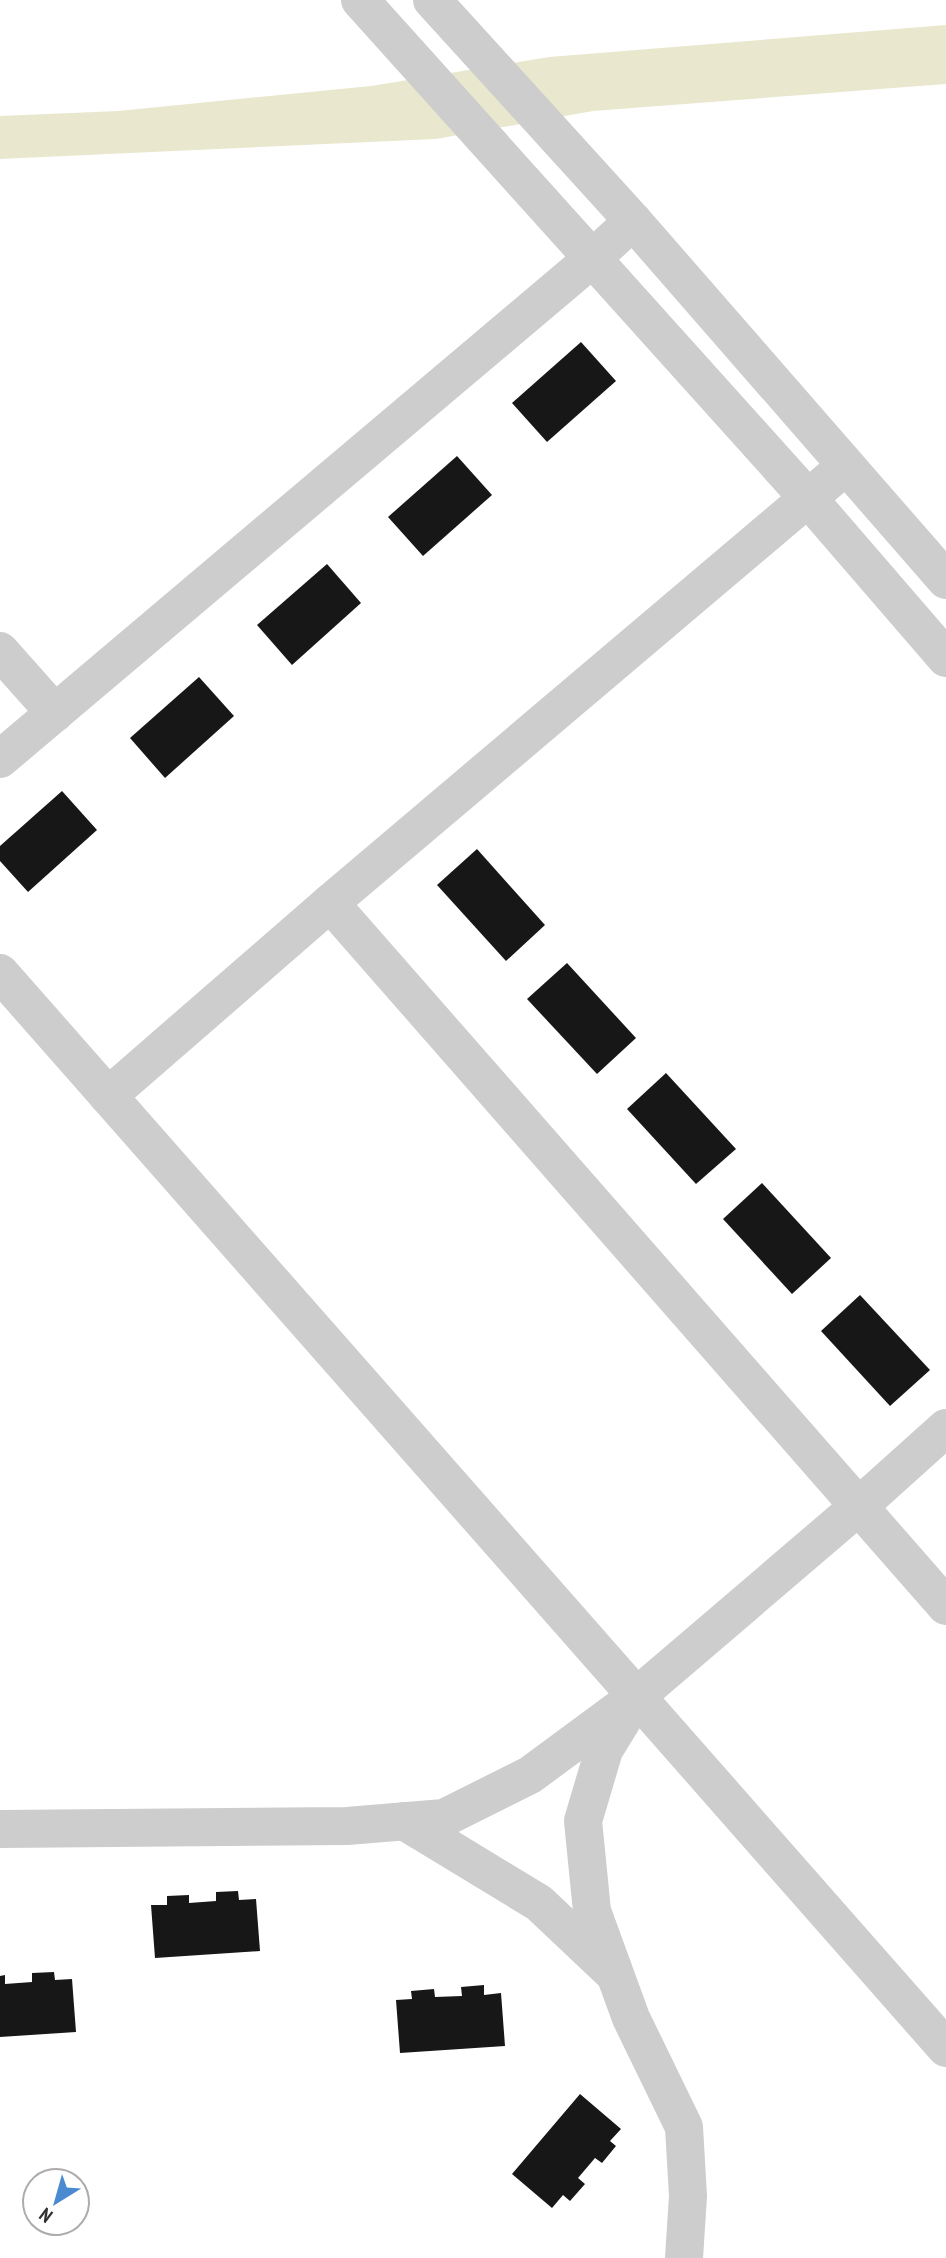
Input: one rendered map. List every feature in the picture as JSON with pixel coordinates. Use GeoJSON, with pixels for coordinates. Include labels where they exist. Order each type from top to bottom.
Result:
{"type":"FeatureCollection","features":[{"type":"Feature","properties":{"kind":"street"},"geometry":{"type":"LineString","coordinates":[[360,0],[807,498],[946,658]]}},
{"type":"Feature","properties":{"kind":"street"},"geometry":{"type":"LineString","coordinates":[[432,0],[633,220],[946,580]]}},
{"type":"Feature","properties":{"kind":"street"},"geometry":{"type":"LineString","coordinates":[[0,759],[593,258],[633,220]]}},
{"type":"Feature","properties":{"kind":"street"},"geometry":{"type":"LineString","coordinates":[[108,1096],[330,903],[846,466]]}},
{"type":"Feature","properties":{"kind":"street"},"geometry":{"type":"LineString","coordinates":[[0,651],[55,712]]}},
{"type":"Feature","properties":{"kind":"street"},"geometry":{"type":"LineString","coordinates":[[330,903],[946,1606]]}},
{"type":"Feature","properties":{"kind":"street"},"geometry":{"type":"LineString","coordinates":[[0,973],[946,2048]]}},
{"type":"Feature","properties":{"kind":"street"},"geometry":{"type":"LineString","coordinates":[[0,1829],[347,1826],[444,1818],[530,1774],[637,1696],[946,1428]]}},
{"type":"Feature","properties":{"kind":"street"},"geometry":{"type":"LineString","coordinates":[[637,1696],[604,1750],[583,1821],[593,1911],[631,2018],[684,2127],[688,2196],[684,2258]]}},
{"type":"Feature","properties":{"kind":"street"},"geometry":{"type":"LineString","coordinates":[[404,1821],[539,1903],[615,1974]]}},
{"type":"Feature","properties":{"kind":"shaded area"},"geometry":{"type":"Polygon","coordinates":[[[946,25],[946,84],[593,111],[436,139],[0,159],[0,116],[118,111],[371,86],[549,57],[946,25]]]}},
{"type":"Feature","properties":{"kind":"building"},"geometry":{"type":"Polygon","coordinates":[[[581,342],[616,381],[547,442],[512,403],[581,342]]]}},
{"type":"Feature","properties":{"kind":"building"},"geometry":{"type":"Polygon","coordinates":[[[457,456],[492,495],[423,556],[388,517],[457,456]]]}},
{"type":"Feature","properties":{"kind":"building"},"geometry":{"type":"Polygon","coordinates":[[[327,564],[361,603],[292,665],[257,625],[327,564]]]}},
{"type":"Feature","properties":{"kind":"building"},"geometry":{"type":"Polygon","coordinates":[[[199,677],[234,716],[165,778],[130,738],[199,677]]]}},
{"type":"Feature","properties":{"kind":"building"},"geometry":{"type":"Polygon","coordinates":[[[62,791],[97,830],[28,892],[0,861],[0,846],[62,791]]]}},
{"type":"Feature","properties":{"kind":"building"},"geometry":{"type":"Polygon","coordinates":[[[477,849],[545,925],[506,961],[437,885],[477,849]]]}},
{"type":"Feature","properties":{"kind":"building"},"geometry":{"type":"Polygon","coordinates":[[[567,963],[636,1038],[597,1074],[527,999],[567,963]]]}},
{"type":"Feature","properties":{"kind":"building"},"geometry":{"type":"Polygon","coordinates":[[[666,1073],[736,1149],[696,1184],[627,1109],[666,1073]]]}},
{"type":"Feature","properties":{"kind":"building"},"geometry":{"type":"Polygon","coordinates":[[[762,1183],[831,1258],[792,1294],[723,1219],[762,1183]]]}},
{"type":"Feature","properties":{"kind":"building"},"geometry":{"type":"Polygon","coordinates":[[[860,1295],[930,1370],[890,1406],[821,1331],[860,1295]]]}},
{"type":"Feature","properties":{"kind":"building"},"geometry":{"type":"Polygon","coordinates":[[[238,1891],[239,1900],[256,1899],[260,1951],[155,1958],[151,1905],[167,1905],[167,1896],[189,1895],[189,1903],[216,1901],[216,1892],[238,1891]]]}},
{"type":"Feature","properties":{"kind":"building"},"geometry":{"type":"Polygon","coordinates":[[[54,1972],[55,1980],[72,1979],[76,2032],[0,2037],[0,1976],[5,1975],[5,1984],[32,1982],[32,1973],[54,1972]]]}},
{"type":"Feature","properties":{"kind":"building"},"geometry":{"type":"Polygon","coordinates":[[[484,1985],[484,1995],[501,1993],[505,2046],[400,2053],[396,2000],[412,1999],[411,1991],[434,1989],[435,1997],[462,1996],[461,1987],[484,1985]]]}},
{"type":"Feature","properties":{"kind":"building"},"geometry":{"type":"Polygon","coordinates":[[[580,2094],[621,2129],[610,2141],[616,2146],[602,2163],[595,2158],[578,2178],[585,2184],[570,2201],[563,2195],[552,2208],[512,2174],[580,2094]]]}}]}
